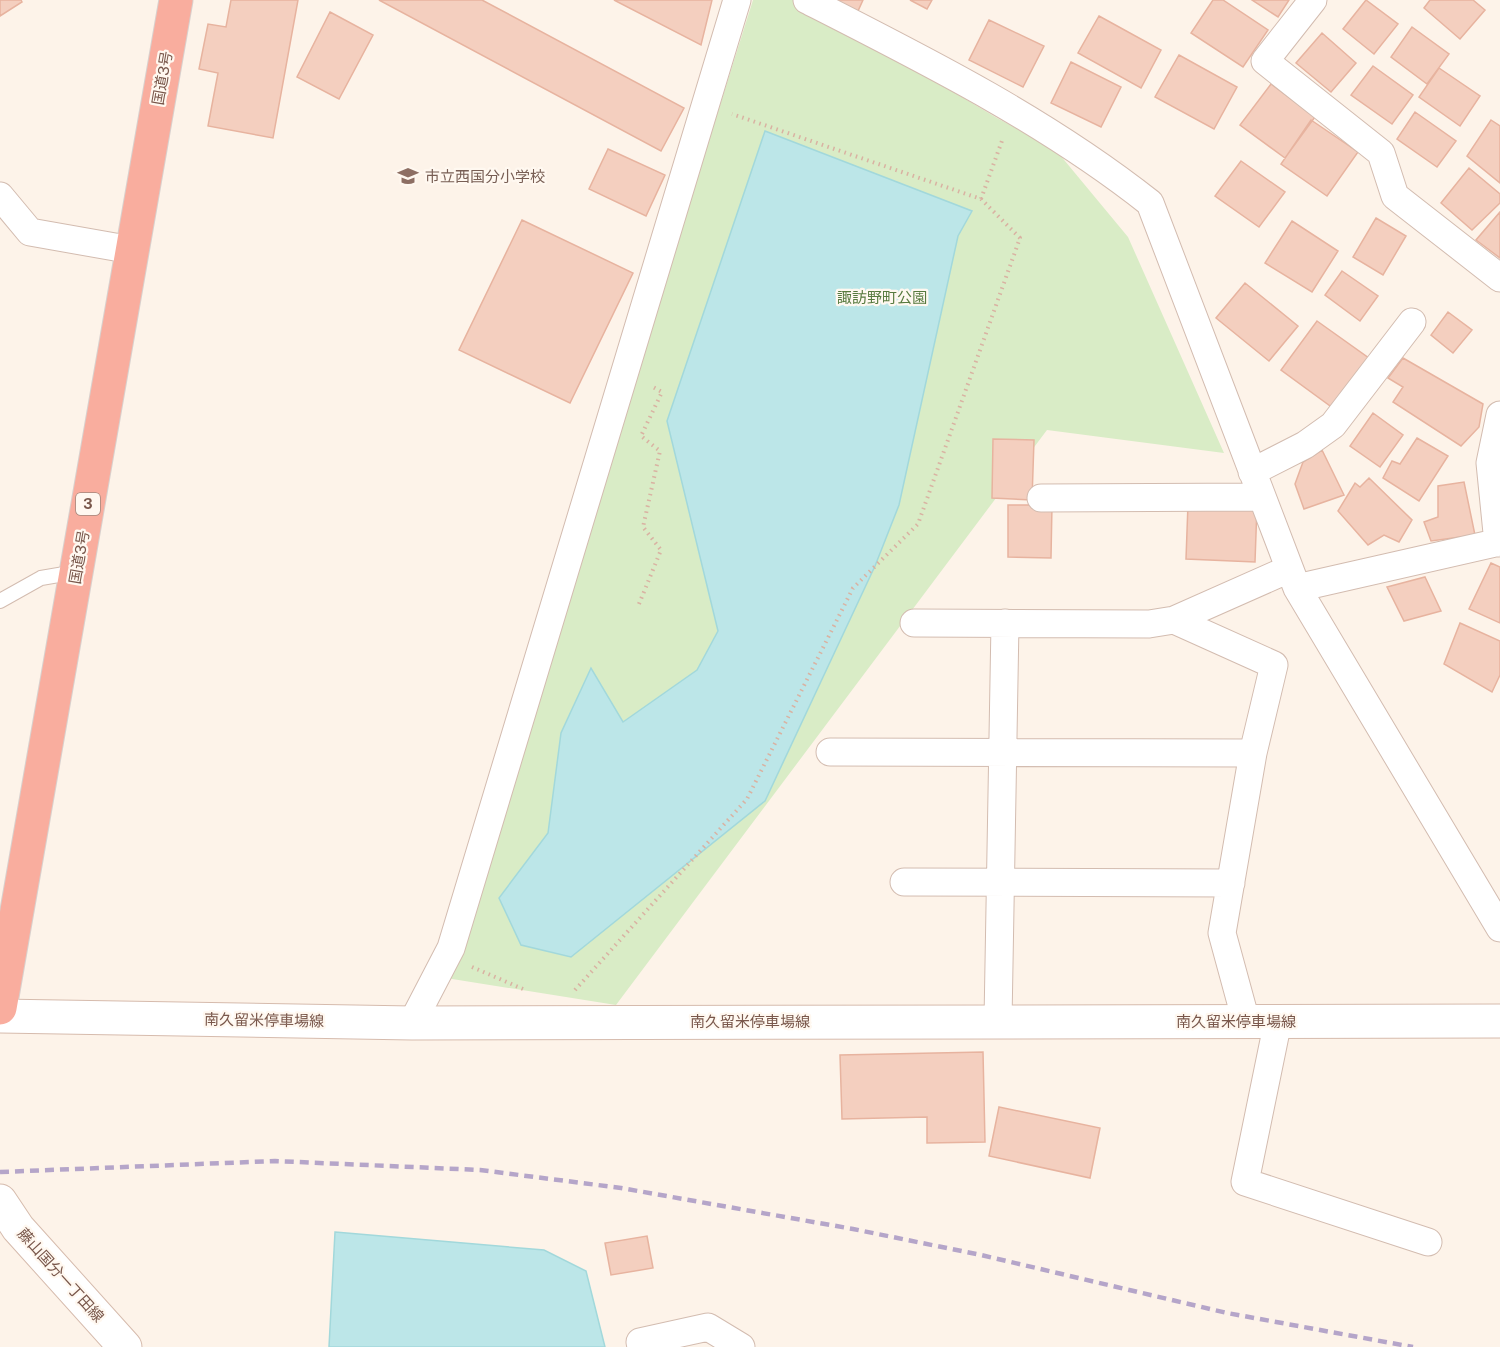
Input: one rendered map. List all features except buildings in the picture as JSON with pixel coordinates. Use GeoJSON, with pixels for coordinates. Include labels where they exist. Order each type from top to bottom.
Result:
{"type":"FeatureCollection","features":[{"type":"Feature","properties":{"kind":"highway","name":"国道3号"},"geometry":{"type":"LineString","coordinates":[[0,1008],[176,0]]}},
{"type":"Feature","properties":{"kind":"main road","name":"南久留米停車場線"},"geometry":{"type":"LineString","coordinates":[[0,1016],[412,1023],[1500,1021]]}},
{"type":"Feature","properties":{"kind":"main road","name":"藤山国分一丁田線"},"geometry":{"type":"LineString","coordinates":[[0,1201],[18,1228],[125,1347]]}},
{"type":"Feature","properties":{"kind":"street"},"geometry":{"type":"LineString","coordinates":[[412,1023],[451,948],[737,0]]}},
{"type":"Feature","properties":{"kind":"street"},"geometry":{"type":"LineString","coordinates":[[807,0],[914,55],[1013,111],[1099,163],[1149,203],[1293,578],[1500,928]]}},
{"type":"Feature","properties":{"kind":"street"},"geometry":{"type":"LineString","coordinates":[[1313,0],[1265,60],[1381,153],[1395,196],[1500,278]]}},
{"type":"Feature","properties":{"kind":"street"},"geometry":{"type":"LineString","coordinates":[[0,196],[30,232],[132,250]]}},
{"type":"Feature","properties":{"kind":"street"},"geometry":{"type":"LineString","coordinates":[[1252,472],[1305,445],[1333,425],[1413,322]]}},
{"type":"Feature","properties":{"kind":"street"},"geometry":{"type":"LineString","coordinates":[[914,623],[1149,624],[1174,620],[1293,578],[1499,542],[1490,463],[1500,415]]}},
{"type":"Feature","properties":{"kind":"street"},"geometry":{"type":"LineString","coordinates":[[1041,498],[1262,497]]}},
{"type":"Feature","properties":{"kind":"street"},"geometry":{"type":"LineString","coordinates":[[1174,620],[1274,665],[1253,753],[1222,933],[1262,1021],[1245,1182],[1428,1242]]}},
{"type":"Feature","properties":{"kind":"street"},"geometry":{"type":"LineString","coordinates":[[998,1021],[1005,623]]}},
{"type":"Feature","properties":{"kind":"street"},"geometry":{"type":"LineString","coordinates":[[830,752],[1253,753]]}},
{"type":"Feature","properties":{"kind":"street"},"geometry":{"type":"LineString","coordinates":[[904,882],[1231,883]]}},
{"type":"Feature","properties":{"kind":"street"},"geometry":{"type":"LineString","coordinates":[[641,1347],[640,1342],[708,1327],[741,1347]]}},
{"type":"Feature","properties":{"kind":"lane"},"geometry":{"type":"LineString","coordinates":[[0,601],[41,578],[76,572]]}},
{"type":"Feature","properties":{"kind":"path"},"geometry":{"type":"LineString","coordinates":[[981,199],[1013,111]]}},
{"type":"Feature","properties":{"kind":"path"},"geometry":{"type":"LineString","coordinates":[[573,991],[583,984],[747,799],[853,588],[918,524],[1020,238],[981,199],[733,112],[729,124]]}},
{"type":"Feature","properties":{"kind":"path"},"geometry":{"type":"LineString","coordinates":[[639,604],[661,550],[643,527],[660,451],[641,436],[662,392],[642,381]]}},
{"type":"Feature","properties":{"kind":"path"},"geometry":{"type":"LineString","coordinates":[[465,964],[531,993]]}},
{"type":"Feature","properties":{"kind":"green space","name":"諏訪野町公園"},"geometry":{"type":"Polygon","coordinates":[[[753,0],[800,0],[997,118],[1055,149],[1128,237],[1224,453],[1047,430],[616,1005],[446,978],[753,0]]]}},
{"type":"Feature","properties":{"kind":"water"},"geometry":{"type":"Polygon","coordinates":[[[765,131],[972,211],[958,236],[899,505],[875,566],[765,801],[571,957],[521,945],[499,898],[548,833],[561,733],[591,668],[623,722],[697,670],[718,631],[667,421],[765,131]]]}},
{"type":"Feature","properties":{"kind":"water"},"geometry":{"type":"Polygon","coordinates":[[[335,1232],[544,1250],[586,1271],[605,1347],[329,1347],[335,1232]]]}},
{"type":"Feature","properties":{"kind":"railway"},"geometry":{"type":"LineString","coordinates":[[0,1172],[275,1161],[480,1170],[621,1188],[853,1229],[981,1255],[1227,1313],[1413,1347]]}},
{"type":"Feature","properties":{"kind":"place","name":"市立西国分小学校"},"geometry":{"type":"Point","coordinates":[408,176]}}]}
